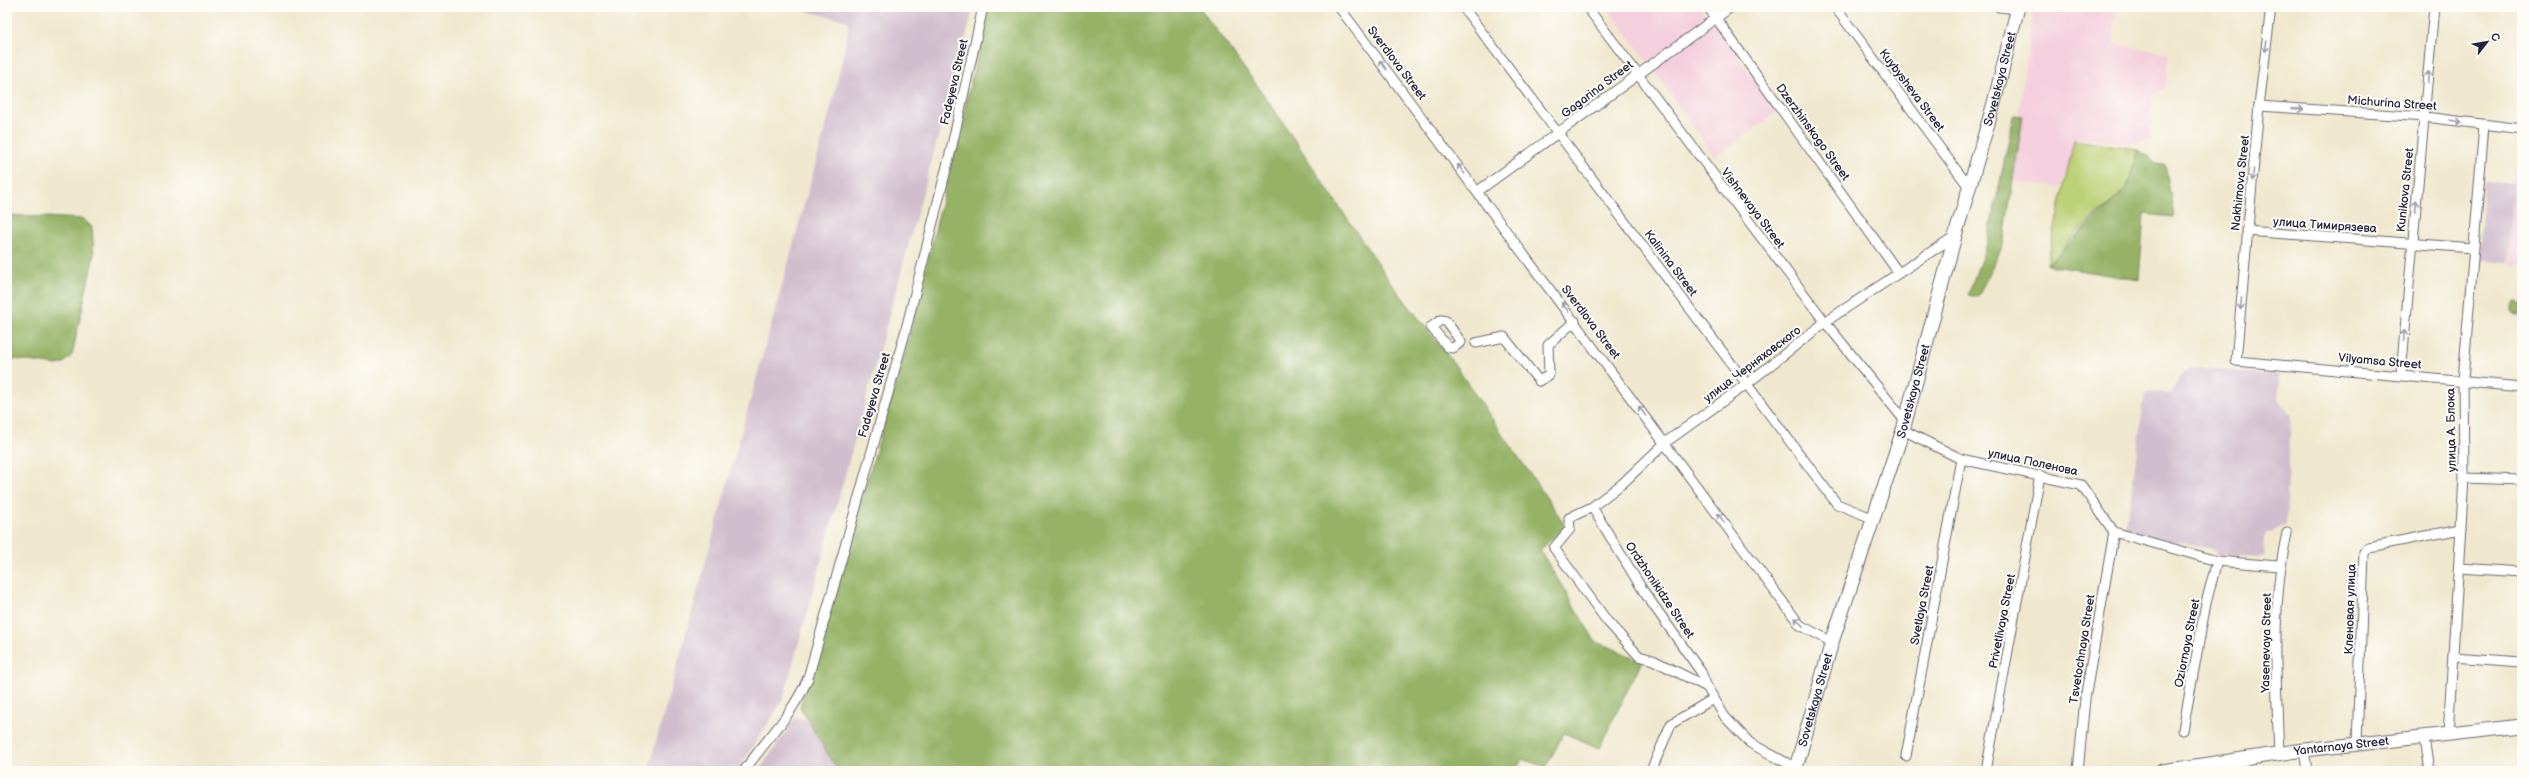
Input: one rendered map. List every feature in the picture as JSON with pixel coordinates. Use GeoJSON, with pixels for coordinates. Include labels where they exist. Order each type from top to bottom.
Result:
{"type":"FeatureCollection","features":[{"type":"Feature","properties":{"kind":"street","name":"Fadeyeva Street"},"geometry":{"type":"LineString","coordinates":[[744,771],[760,748],[793,710],[808,678],[905,333],[951,150],[983,7]]}},
{"type":"Feature","properties":{"kind":"street","name":"Sverdlova Street"},"geometry":{"type":"LineString","coordinates":[[1339,7],[1666,442],[1800,625],[1832,642]]}},
{"type":"Feature","properties":{"kind":"street","name":"Kalinina Street"},"geometry":{"type":"LineString","coordinates":[[1463,7],[1748,383],[1837,504],[1872,518]]}},
{"type":"Feature","properties":{"kind":"street","name":"Vishnevaya Street"},"geometry":{"type":"LineString","coordinates":[[1587,7],[1636,74],[1904,425]]}},
{"type":"Feature","properties":{"kind":"street","name":"Dzerzhinskogo Street"},"geometry":{"type":"LineString","coordinates":[[1708,7],[1898,272]]}},
{"type":"Feature","properties":{"kind":"street","name":"Gagarina Street"},"geometry":{"type":"LineString","coordinates":[[1478,191],[1636,74],[1731,7]]}},
{"type":"Feature","properties":{"kind":"street","name":"Kuybysheva Street"},"geometry":{"type":"LineString","coordinates":[[1835,7],[1969,187]]}},
{"type":"Feature","properties":{"kind":"street"},"geometry":{"type":"LineString","coordinates":[[1999,7],[2018,8]]}},
{"type":"Feature","properties":{"kind":"street","name":"Nakhimova Street"},"geometry":{"type":"LineString","coordinates":[[2236,361],[2259,106],[2271,7]]}},
{"type":"Feature","properties":{"kind":"street","name":"Kunikova Street"},"geometry":{"type":"LineString","coordinates":[[2401,374],[2434,7]]}},
{"type":"Feature","properties":{"kind":"street","name":"Sovetskaya Street"},"geometry":{"type":"LineString","coordinates":[[1795,769],[1832,642],[1904,425],[1955,236],[1994,103],[2018,8]]}},
{"type":"Feature","properties":{"kind":"street","name":"Michurina Street"},"geometry":{"type":"LineString","coordinates":[[2259,106],[2425,117],[2522,129]]}},
{"type":"Feature","properties":{"kind":"street","name":"улица А. Блока"},"geometry":{"type":"LineString","coordinates":[[2448,735],[2464,478],[2463,380],[2484,125]]}},
{"type":"Feature","properties":{"kind":"street","name":"улица Тимирязева"},"geometry":{"type":"LineString","coordinates":[[2247,231],[2474,248]]}},
{"type":"Feature","properties":{"kind":"street","name":"улица Черняховского"},"geometry":{"type":"LineString","coordinates":[[1707,687],[1653,660],[1639,656],[1607,621],[1554,548],[1570,529],[1569,518],[1592,507],[1623,483],[1666,442],[1748,383],[1825,322],[1898,272],[1955,236]]}},
{"type":"Feature","properties":{"kind":"street"},"geometry":{"type":"LineString","coordinates":[[1476,343],[1504,337],[1539,381],[1549,375],[1548,345],[1575,321]]}},
{"type":"Feature","properties":{"kind":"street","name":"Vilyamsa Street"},"geometry":{"type":"LineString","coordinates":[[2236,361],[2401,374],[2522,386]]}},
{"type":"Feature","properties":{"kind":"street","name":"улица Поленова"},"geometry":{"type":"LineString","coordinates":[[1904,425],[1961,459],[2081,484],[2114,532]]}},
{"type":"Feature","properties":{"kind":"street","name":"Svetlaya Street"},"geometry":{"type":"LineString","coordinates":[[1906,756],[1961,459]]}},
{"type":"Feature","properties":{"kind":"street","name":"Privetlivaya Street"},"geometry":{"type":"LineString","coordinates":[[1986,771],[2040,475]]}},
{"type":"Feature","properties":{"kind":"street"},"geometry":{"type":"LineString","coordinates":[[2464,478],[2522,480]]}},
{"type":"Feature","properties":{"kind":"street","name":"Ordzhonikidze Street"},"geometry":{"type":"LineString","coordinates":[[1592,507],[1644,592],[1700,672],[1713,699],[1725,717],[1750,743],[1795,769]]}},
{"type":"Feature","properties":{"kind":"street","name":"Кленовая улица"},"geometry":{"type":"LineString","coordinates":[[2357,744],[2364,553],[2369,547],[2461,529]]}},
{"type":"Feature","properties":{"kind":"street"},"geometry":{"type":"LineString","coordinates":[[2114,532],[2217,561],[2279,566]]}},
{"type":"Feature","properties":{"kind":"street","name":"Tsvetochnaya Street"},"geometry":{"type":"LineString","coordinates":[[2078,771],[2085,699],[2114,532]]}},
{"type":"Feature","properties":{"kind":"street","name":"Yasenevaya Street"},"geometry":{"type":"LineString","coordinates":[[2279,754],[2277,664],[2279,566],[2287,533]]}},
{"type":"Feature","properties":{"kind":"street","name":"Oziornaya Street"},"geometry":{"type":"LineString","coordinates":[[2183,730],[2206,603],[2217,561]]}},
{"type":"Feature","properties":{"kind":"street"},"geometry":{"type":"LineString","coordinates":[[2459,568],[2522,572]]}},
{"type":"Feature","properties":{"kind":"street"},"geometry":{"type":"LineString","coordinates":[[2453,657],[2522,662]]}},
{"type":"Feature","properties":{"kind":"street"},"geometry":{"type":"LineString","coordinates":[[1651,771],[1671,724],[1713,699]]}},
{"type":"Feature","properties":{"kind":"street","name":"Yantarnaya Street"},"geometry":{"type":"LineString","coordinates":[[2162,771],[2194,769],[2304,750],[2424,739],[2522,726]]}},
{"type":"Feature","properties":{"kind":"street"},"geometry":{"type":"LineString","coordinates":[[2424,739],[2429,771]]}},
{"type":"Feature","properties":{"kind":"street"},"geometry":{"type":"LineString","coordinates":[[2304,750],[2307,771]]}},
{"type":"Feature","properties":{"kind":"shaded area"},"geometry":{"type":"Polygon","coordinates":[[[790,7],[974,7],[783,700],[737,771],[648,771],[832,104],[848,33],[848,21],[790,7]]]}},
{"type":"Feature","properties":{"kind":"shaded area"},"geometry":{"type":"Polygon","coordinates":[[[1607,7],[1700,7],[1709,19],[1648,62],[1607,7]]]}},
{"type":"Feature","properties":{"kind":"shaded area"},"geometry":{"type":"Polygon","coordinates":[[[2034,7],[2116,7],[2113,44],[2169,53],[2166,86],[2152,97],[2150,139],[2131,143],[2077,138],[2061,188],[2009,180],[2034,7]]]}},
{"type":"Feature","properties":{"kind":"shaded area"},"geometry":{"type":"Polygon","coordinates":[[[1713,23],[1777,112],[1715,157],[1652,68],[1713,23]]]}},
{"type":"Feature","properties":{"kind":"shaded area"},"geometry":{"type":"Polygon","coordinates":[[[2515,170],[2522,170],[2522,265],[2509,264],[2515,170]]]}},
{"type":"Feature","properties":{"kind":"shaded area"},"geometry":{"type":"Polygon","coordinates":[[[2484,181],[2514,183],[2508,262],[2479,261],[2484,181]]]}},
{"type":"Feature","properties":{"kind":"shaded area"},"geometry":{"type":"Polygon","coordinates":[[[2191,368],[2279,375],[2278,399],[2291,416],[2286,525],[2265,534],[2264,557],[2219,555],[2211,548],[2124,532],[2128,516],[2145,392],[2170,394],[2182,374],[2191,368]]]}},
{"type":"Feature","properties":{"kind":"shaded area"},"geometry":{"type":"Polygon","coordinates":[[[795,718],[811,720],[842,771],[759,771],[795,718]]]}},
{"type":"Feature","properties":{"kind":"green space"},"geometry":{"type":"Polygon","coordinates":[[[989,7],[1199,7],[1269,102],[1388,279],[1455,365],[1566,526],[1540,550],[1595,641],[1642,661],[1599,748],[1564,733],[1546,767],[1522,759],[1516,771],[838,771],[800,707],[906,350],[989,7]]]}},
{"type":"Feature","properties":{"kind":"green space"},"geometry":{"type":"Polygon","coordinates":[[[2014,115],[2023,116],[2003,245],[1978,297],[1968,295],[1987,243],[2014,115]]]}},
{"type":"Feature","properties":{"kind":"green space"},"geometry":{"type":"Polygon","coordinates":[[[2074,140],[2138,149],[2127,188],[2078,232],[2047,265],[2074,140]]]}},
{"type":"Feature","properties":{"kind":"green space"},"geometry":{"type":"Polygon","coordinates":[[[2138,149],[2156,163],[2165,164],[2174,217],[2144,214],[2139,280],[2047,265],[2127,188],[2138,149]]]}},
{"type":"Feature","properties":{"kind":"green space"},"geometry":{"type":"Polygon","coordinates":[[[7,215],[83,219],[92,227],[94,255],[72,355],[64,363],[57,365],[7,358],[7,215]]]}},
{"type":"Feature","properties":{"kind":"green space"},"geometry":{"type":"Polygon","coordinates":[[[2515,303],[2519,303],[2523,309],[2519,315],[2515,315],[2511,311],[2511,307],[2515,303]]]}}]}
